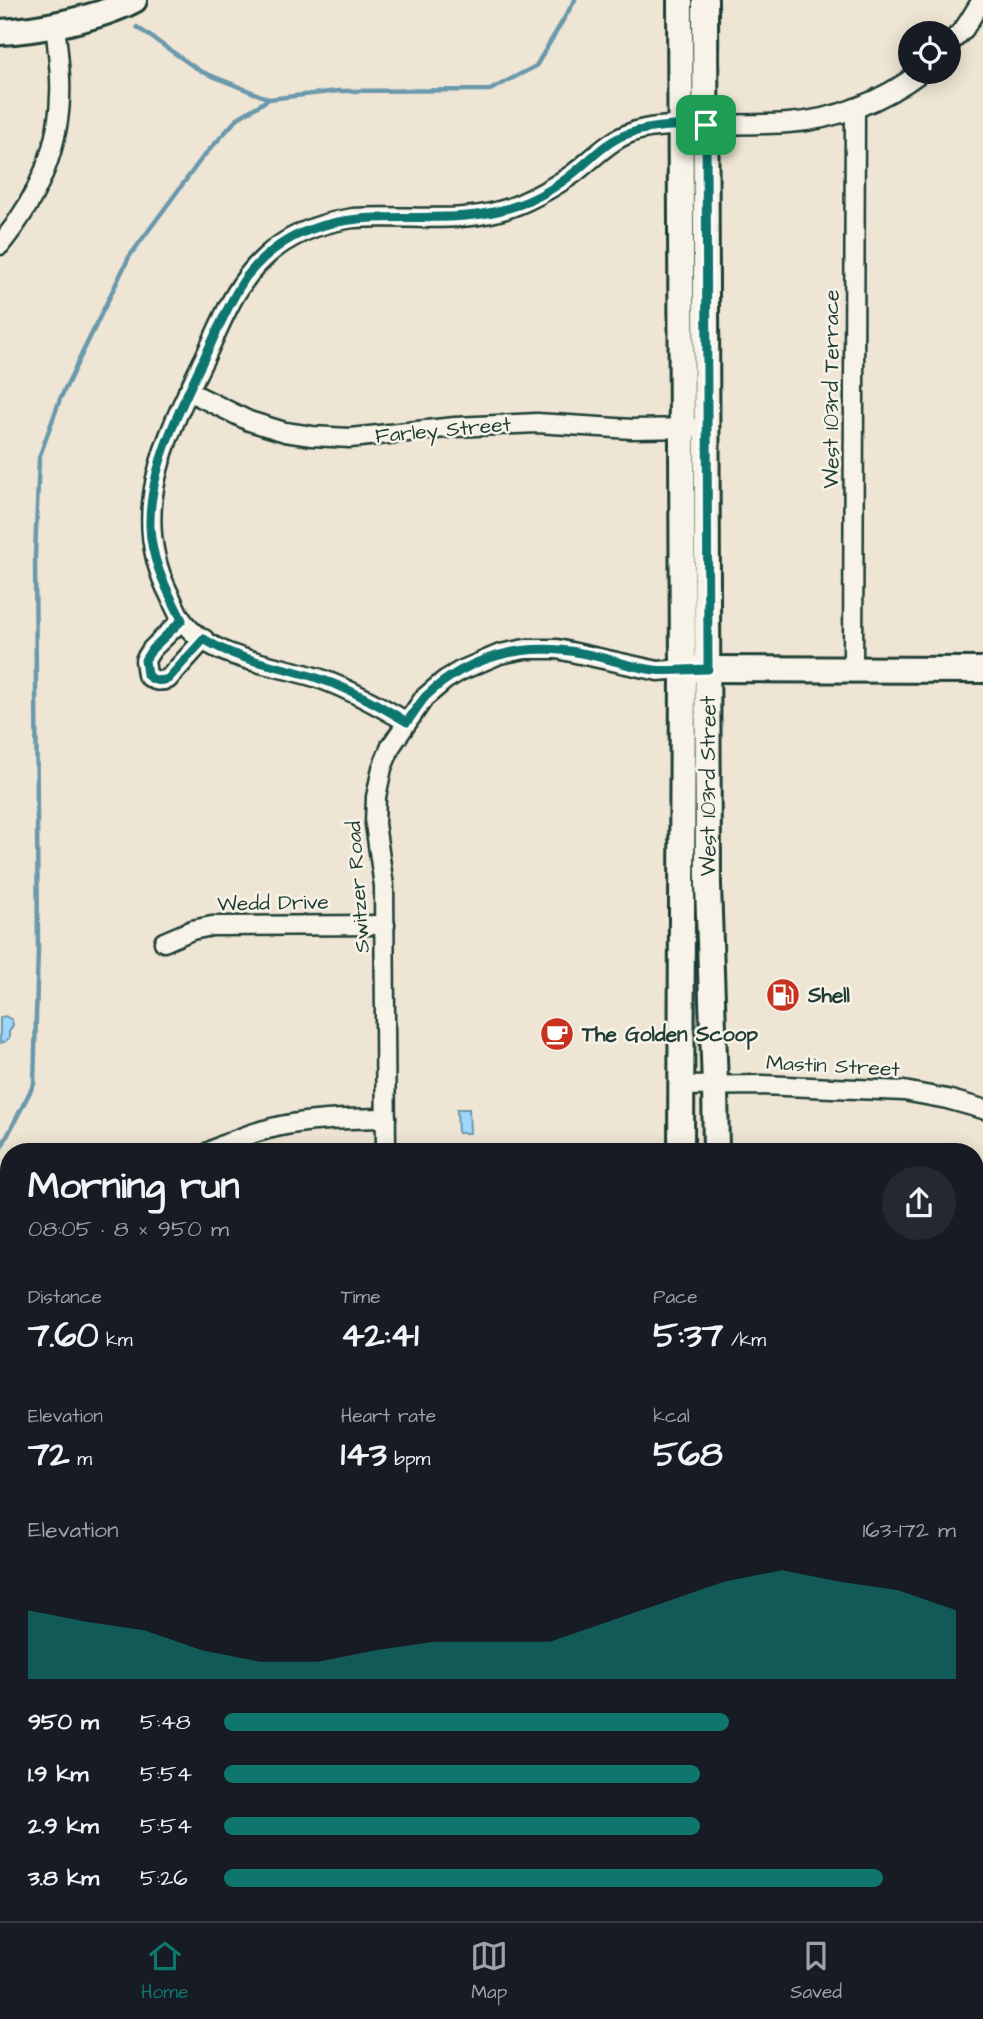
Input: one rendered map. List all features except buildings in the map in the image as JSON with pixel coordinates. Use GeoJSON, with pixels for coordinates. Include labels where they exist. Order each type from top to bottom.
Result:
{"type":"FeatureCollection","features":[{"type":"Feature","properties":{"kind":"main road"},"geometry":{"type":"LineString","coordinates":[[0,32],[55,24],[102,13],[134,0]]}},
{"type":"Feature","properties":{"kind":"main road","name":"West 103rd Street"},"geometry":{"type":"LineString","coordinates":[[680,0],[683,669],[681,1143]]}},
{"type":"Feature","properties":{"kind":"main road","name":"West 103rd Street"},"geometry":{"type":"LineString","coordinates":[[705,0],[708,885],[716,1143]]}},
{"type":"Feature","properties":{"kind":"main road"},"geometry":{"type":"LineString","coordinates":[[683,669],[983,670]]}},
{"type":"Feature","properties":{"kind":"street"},"geometry":{"type":"LineString","coordinates":[[961,32],[982,0]]}},
{"type":"Feature","properties":{"kind":"street"},"geometry":{"type":"LineString","coordinates":[[0,245],[38,188],[55,138],[60,109],[60,78],[55,24]]}},
{"type":"Feature","properties":{"kind":"street"},"geometry":{"type":"LineString","coordinates":[[407,722],[377,704],[323,680],[249,660],[216,647],[182,620],[157,568],[151,544],[150,514],[166,442],[232,300],[247,277],[267,255],[295,236],[338,221],[353,218],[461,217],[515,206],[549,190],[576,172],[598,151],[622,136],[644,129],[788,123],[819,119],[855,108],[886,95],[903,84]]}},
{"type":"Feature","properties":{"kind":"street","name":"West 103rd Terrace"},"geometry":{"type":"LineString","coordinates":[[853,670],[855,108]]}},
{"type":"Feature","properties":{"kind":"street","name":"Farley Street"},"geometry":{"type":"LineString","coordinates":[[188,391],[249,421],[285,432],[312,436],[349,438],[537,423],[632,429],[707,428]]}},
{"type":"Feature","properties":{"kind":"street"},"geometry":{"type":"LineString","coordinates":[[182,620],[152,649],[145,660],[147,675],[160,682],[168,679],[204,639]]}},
{"type":"Feature","properties":{"kind":"street","name":"Switzer Road"},"geometry":{"type":"LineString","coordinates":[[386,1143],[386,925],[384,886],[375,824],[376,797],[382,768],[391,746],[424,698],[445,680],[483,660],[512,652],[525,649],[557,649],[657,671],[683,669]]}},
{"type":"Feature","properties":{"kind":"street","name":"Wedd Drive"},"geometry":{"type":"LineString","coordinates":[[164,942],[192,930],[212,926],[386,925]]}},
{"type":"Feature","properties":{"kind":"street","name":"Mastin Street"},"geometry":{"type":"LineString","coordinates":[[680,1086],[762,1085],[904,1091],[983,1109]]}},
{"type":"Feature","properties":{"kind":"street"},"geometry":{"type":"LineString","coordinates":[[229,1143],[253,1132],[291,1122],[328,1118],[386,1118]]}},
{"type":"Feature","properties":{"kind":"water"},"geometry":{"type":"Polygon","coordinates":[[[5,1016],[12,1020],[13,1025],[9,1038],[0,1043],[0,1018],[5,1016]]]}},
{"type":"Feature","properties":{"kind":"water"},"geometry":{"type":"Polygon","coordinates":[[[457,1109],[469,1109],[470,1133],[458,1133],[457,1109]]]}},
{"type":"Feature","properties":{"kind":"waterway"},"geometry":{"type":"LineString","coordinates":[[4,1143],[34,1084],[38,949],[35,555],[39,458],[60,399],[129,257],[202,158],[238,118],[269,99],[338,91],[490,90],[536,66],[575,0]]}},
{"type":"Feature","properties":{"kind":"waterway"},"geometry":{"type":"LineString","coordinates":[[137,27],[200,71],[269,99]]}},
{"type":"Feature","properties":{"kind":"place","name":"Shell"},"geometry":{"type":"Point","coordinates":[783,995]}},
{"type":"Feature","properties":{"kind":"place","name":"The Golden Scoop"},"geometry":{"type":"Point","coordinates":[557,1034]}},
{"type":"Feature","properties":{"kind":"route"},"geometry":{"type":"LineString","coordinates":[[706,125],[708,669],[657,671],[584,653],[557,649],[525,649],[483,660],[445,680],[424,698],[407,722],[377,704],[323,680],[249,660],[216,647],[204,639],[168,679],[160,682],[147,675],[145,660],[152,649],[182,620],[164,586],[151,544],[150,514],[166,442],[232,300],[262,260],[295,236],[338,221],[368,217],[461,217],[515,206],[549,190],[576,172],[598,151],[622,136],[644,129],[706,125]]}}]}
